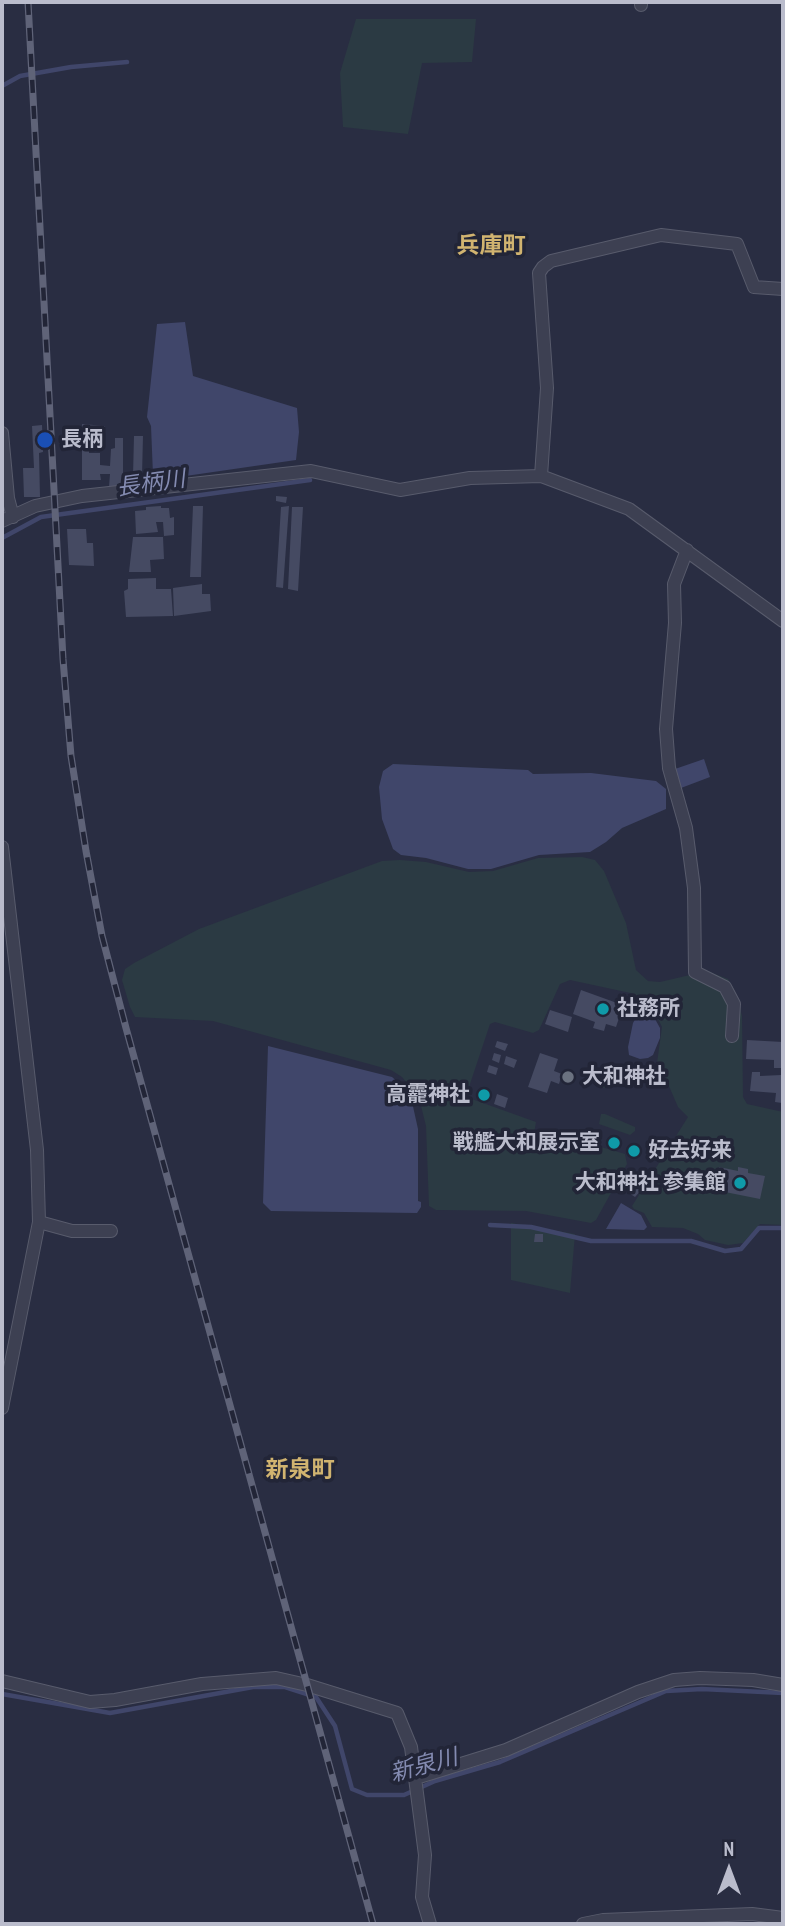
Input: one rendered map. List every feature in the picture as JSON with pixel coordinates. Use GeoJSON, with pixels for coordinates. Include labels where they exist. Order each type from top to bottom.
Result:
{"type":"FeatureCollection","features":[{"type":"Feature","properties":{"kind":"street"},"geometry":{"type":"LineString","coordinates":[[541,476],[547,388],[539,273],[543,267],[551,261],[661,235],[737,244],[754,287],[783,289]]}},
{"type":"Feature","properties":{"kind":"street"},"geometry":{"type":"LineString","coordinates":[[2,433],[8,498],[7,519],[35,506],[82,496],[311,471],[400,490],[470,478],[541,476],[629,509],[783,621]]}},
{"type":"Feature","properties":{"kind":"street"},"geometry":{"type":"LineString","coordinates":[[687,550],[674,584],[676,623],[666,729],[669,768],[686,828],[692,876],[695,972],[725,987],[734,1004],[732,1036]]}},
{"type":"Feature","properties":{"kind":"street"},"geometry":{"type":"LineString","coordinates":[[2,847],[37,1150],[39,1222],[2,1408]]}},
{"type":"Feature","properties":{"kind":"street"},"geometry":{"type":"LineString","coordinates":[[39,1222],[72,1231],[111,1231]]}},
{"type":"Feature","properties":{"kind":"street"},"geometry":{"type":"LineString","coordinates":[[2,1681],[90,1702],[202,1684],[276,1678],[397,1713],[411,1746],[425,1854],[422,1897],[430,1924]]}},
{"type":"Feature","properties":{"kind":"street"},"geometry":{"type":"LineString","coordinates":[[416,1778],[506,1750],[638,1692],[674,1680],[753,1680],[783,1685]]}},
{"type":"Feature","properties":{"kind":"street"},"geometry":{"type":"LineString","coordinates":[[583,1924],[603,1920],[752,1914],[783,1918]]}},
{"type":"Feature","properties":{"kind":"shaded area"},"geometry":{"type":"Polygon","coordinates":[[[356,19],[476,19],[472,62],[422,63],[408,134],[343,127],[340,73],[356,19]]]}},
{"type":"Feature","properties":{"kind":"shaded area"},"geometry":{"type":"Polygon","coordinates":[[[582,857],[595,860],[604,871],[626,923],[636,970],[648,981],[660,982],[707,971],[728,979],[737,995],[742,1016],[743,1097],[747,1104],[783,1112],[783,1225],[760,1224],[743,1243],[728,1245],[705,1240],[683,1228],[652,1227],[644,1213],[632,1206],[688,1117],[678,1107],[657,1063],[662,1027],[657,1017],[635,994],[570,980],[560,984],[539,1030],[533,1033],[495,1022],[490,1024],[467,1093],[469,1098],[536,1122],[532,1146],[535,1148],[556,1154],[584,1142],[625,1154],[627,1164],[596,1220],[591,1223],[526,1211],[436,1210],[429,1206],[426,1126],[419,1098],[402,1077],[391,1070],[213,1021],[135,1017],[130,1007],[122,980],[125,969],[134,963],[199,929],[382,861],[426,862],[469,872],[493,871],[538,858],[582,857]]]}},
{"type":"Feature","properties":{"kind":"shaded area"},"geometry":{"type":"Polygon","coordinates":[[[601,1070],[609,1070],[614,1079],[612,1086],[601,1088],[596,1083],[596,1075],[601,1070]]]}},
{"type":"Feature","properties":{"kind":"shaded area"},"geometry":{"type":"Polygon","coordinates":[[[601,1114],[635,1127],[635,1131],[630,1135],[599,1124],[601,1114]]]}},
{"type":"Feature","properties":{"kind":"shaded area"},"geometry":{"type":"Polygon","coordinates":[[[511,1223],[575,1234],[570,1293],[511,1280],[511,1223]]]}},
{"type":"Feature","properties":{"kind":"water"},"geometry":{"type":"Polygon","coordinates":[[[185,322],[193,376],[297,408],[299,432],[296,460],[158,480],[153,475],[151,426],[147,417],[157,324],[185,322]]]}},
{"type":"Feature","properties":{"kind":"water"},"geometry":{"type":"Polygon","coordinates":[[[704,759],[710,777],[681,788],[675,769],[704,759]]]}},
{"type":"Feature","properties":{"kind":"water"},"geometry":{"type":"Polygon","coordinates":[[[393,764],[528,770],[533,774],[591,773],[656,781],[666,789],[666,809],[622,828],[590,852],[539,855],[491,869],[468,869],[426,858],[401,855],[393,849],[382,819],[379,787],[383,771],[393,764]]]}},
{"type":"Feature","properties":{"kind":"water"},"geometry":{"type":"Polygon","coordinates":[[[638,1014],[655,1019],[660,1028],[660,1038],[653,1055],[648,1058],[640,1059],[629,1055],[633,1023],[638,1014]]]}},
{"type":"Feature","properties":{"kind":"water"},"geometry":{"type":"Polygon","coordinates":[[[268,1046],[392,1077],[400,1084],[412,1102],[418,1129],[418,1201],[421,1202],[421,1207],[417,1213],[271,1211],[263,1203],[268,1046]]]}},
{"type":"Feature","properties":{"kind":"water"},"geometry":{"type":"Polygon","coordinates":[[[621,1203],[641,1215],[647,1227],[644,1230],[606,1229],[621,1203]]]}},
{"type":"Feature","properties":{"kind":"building"},"geometry":{"type":"Polygon","coordinates":[[[82,424],[105,426],[105,440],[89,440],[89,453],[100,453],[100,465],[110,466],[115,438],[123,438],[123,489],[109,487],[110,474],[100,474],[101,480],[82,480],[82,424]]]}},
{"type":"Feature","properties":{"kind":"building"},"geometry":{"type":"Polygon","coordinates":[[[42,425],[43,452],[39,453],[40,497],[24,497],[23,468],[34,468],[32,426],[42,425]]]}},
{"type":"Feature","properties":{"kind":"building"},"geometry":{"type":"Polygon","coordinates":[[[134,436],[143,436],[142,476],[133,476],[134,436]]]}},
{"type":"Feature","properties":{"kind":"building"},"geometry":{"type":"Polygon","coordinates":[[[276,496],[287,497],[286,503],[276,501],[276,496]]]}},
{"type":"Feature","properties":{"kind":"building"},"geometry":{"type":"Polygon","coordinates":[[[161,506],[169,508],[170,518],[174,517],[174,535],[164,536],[163,522],[156,522],[158,532],[136,534],[135,511],[161,506]]]}},
{"type":"Feature","properties":{"kind":"building"},"geometry":{"type":"Polygon","coordinates":[[[193,506],[203,506],[201,577],[190,577],[193,506]]]}},
{"type":"Feature","properties":{"kind":"building"},"geometry":{"type":"Polygon","coordinates":[[[289,506],[283,588],[276,587],[281,507],[289,506]]]}},
{"type":"Feature","properties":{"kind":"building"},"geometry":{"type":"Polygon","coordinates":[[[292,507],[303,507],[298,591],[288,589],[292,507]]]}},
{"type":"Feature","properties":{"kind":"building"},"geometry":{"type":"Polygon","coordinates":[[[67,529],[86,529],[87,543],[93,543],[94,566],[69,565],[67,529]]]}},
{"type":"Feature","properties":{"kind":"building"},"geometry":{"type":"Polygon","coordinates":[[[133,537],[163,537],[164,559],[150,560],[151,572],[129,572],[133,537]]]}},
{"type":"Feature","properties":{"kind":"building"},"geometry":{"type":"Polygon","coordinates":[[[156,578],[156,589],[171,589],[173,616],[126,617],[124,591],[128,589],[128,579],[156,578]]]}},
{"type":"Feature","properties":{"kind":"building"},"geometry":{"type":"Polygon","coordinates":[[[202,584],[202,594],[210,594],[211,611],[174,616],[173,588],[202,584]]]}},
{"type":"Feature","properties":{"kind":"building","name":"社務所"},"geometry":{"type":"Polygon","coordinates":[[[581,990],[617,1003],[621,993],[635,998],[627,1020],[619,1018],[616,1027],[606,1024],[604,1031],[593,1028],[595,1022],[573,1014],[581,990]]]}},
{"type":"Feature","properties":{"kind":"building"},"geometry":{"type":"Polygon","coordinates":[[[550,1010],[572,1017],[568,1032],[545,1024],[550,1010]]]}},
{"type":"Feature","properties":{"kind":"building"},"geometry":{"type":"Polygon","coordinates":[[[747,1040],[783,1042],[783,1068],[774,1068],[774,1060],[746,1059],[747,1040]]]}},
{"type":"Feature","properties":{"kind":"building"},"geometry":{"type":"Polygon","coordinates":[[[497,1041],[508,1044],[505,1051],[495,1047],[497,1041]]]}},
{"type":"Feature","properties":{"kind":"building"},"geometry":{"type":"Polygon","coordinates":[[[494,1053],[501,1055],[499,1063],[492,1060],[494,1053]]]}},
{"type":"Feature","properties":{"kind":"building"},"geometry":{"type":"Polygon","coordinates":[[[540,1053],[558,1059],[554,1071],[562,1074],[559,1084],[551,1081],[547,1093],[528,1087],[540,1053]]]}},
{"type":"Feature","properties":{"kind":"building"},"geometry":{"type":"Polygon","coordinates":[[[506,1056],[517,1060],[514,1068],[504,1064],[506,1056]]]}},
{"type":"Feature","properties":{"kind":"building"},"geometry":{"type":"Polygon","coordinates":[[[489,1065],[498,1068],[496,1075],[487,1072],[489,1065]]]}},
{"type":"Feature","properties":{"kind":"building"},"geometry":{"type":"Polygon","coordinates":[[[752,1072],[760,1072],[760,1076],[781,1075],[782,1103],[775,1102],[776,1093],[750,1091],[752,1072]]]}},
{"type":"Feature","properties":{"kind":"building","name":"高龗神社"},"geometry":{"type":"Polygon","coordinates":[[[480,1089],[490,1092],[487,1100],[478,1097],[480,1089]]]}},
{"type":"Feature","properties":{"kind":"building"},"geometry":{"type":"Polygon","coordinates":[[[497,1094],[508,1098],[505,1108],[494,1104],[497,1094]]]}},
{"type":"Feature","properties":{"kind":"building"},"geometry":{"type":"Polygon","coordinates":[[[587,1129],[602,1134],[599,1144],[584,1140],[587,1129]]]}},
{"type":"Feature","properties":{"kind":"building","name":"戦艦大和展示室"},"geometry":{"type":"Polygon","coordinates":[[[610,1137],[620,1140],[618,1148],[608,1145],[610,1137]]]}},
{"type":"Feature","properties":{"kind":"building"},"geometry":{"type":"Polygon","coordinates":[[[658,1138],[666,1139],[666,1147],[658,1147],[658,1138]]]}},
{"type":"Feature","properties":{"kind":"building","name":"大和神社 参集館"},"geometry":{"type":"Polygon","coordinates":[[[719,1167],[738,1171],[738,1167],[748,1169],[748,1173],[765,1176],[760,1199],[715,1190],[719,1167]]]}},
{"type":"Feature","properties":{"kind":"building"},"geometry":{"type":"Polygon","coordinates":[[[636,1185],[642,1189],[635,1197],[629,1193],[636,1185]]]}},
{"type":"Feature","properties":{"kind":"building"},"geometry":{"type":"Polygon","coordinates":[[[535,1234],[543,1234],[543,1242],[534,1242],[535,1234]]]}},
{"type":"Feature","properties":{"kind":"waterway"},"geometry":{"type":"LineString","coordinates":[[2,86],[20,76],[71,67],[127,62]]}},
{"type":"Feature","properties":{"kind":"waterway","name":"長柄川"},"geometry":{"type":"LineString","coordinates":[[2,538],[41,517],[310,480]]}},
{"type":"Feature","properties":{"kind":"waterway"},"geometry":{"type":"LineString","coordinates":[[490,1225],[531,1227],[591,1241],[691,1241],[725,1251],[741,1249],[759,1228],[783,1228]]}},
{"type":"Feature","properties":{"kind":"waterway","name":"新泉川"},"geometry":{"type":"LineString","coordinates":[[2,1694],[110,1713],[253,1687],[285,1687],[316,1697],[335,1726],[352,1789],[367,1795],[404,1795],[435,1781],[500,1762],[666,1691],[702,1689],[783,1693]]}},
{"type":"Feature","properties":{"kind":"railway"},"geometry":{"type":"LineString","coordinates":[[28,2],[63,659],[71,756],[86,851],[102,936],[126,1028],[373,1924]]}},
{"type":"Feature","properties":{"kind":"place","name":"長柄"},"geometry":{"type":"Point","coordinates":[45,440]}},
{"type":"Feature","properties":{"kind":"place","name":"社務所"},"geometry":{"type":"Point","coordinates":[603,1009]}},
{"type":"Feature","properties":{"kind":"place","name":"大和神社"},"geometry":{"type":"Point","coordinates":[568,1077]}},
{"type":"Feature","properties":{"kind":"place","name":"高龗神社"},"geometry":{"type":"Point","coordinates":[484,1095]}},
{"type":"Feature","properties":{"kind":"place","name":"戦艦大和展示室"},"geometry":{"type":"Point","coordinates":[614,1143]}},
{"type":"Feature","properties":{"kind":"place","name":"好去好来"},"geometry":{"type":"Point","coordinates":[634,1151]}},
{"type":"Feature","properties":{"kind":"place","name":"大和神社 参集館"},"geometry":{"type":"Point","coordinates":[740,1183]}},
{"type":"Feature","properties":{"kind":"district","name":"兵庫町"},"geometry":{"type":"Point","coordinates":[491,246]}},
{"type":"Feature","properties":{"kind":"district","name":"新泉町"},"geometry":{"type":"Point","coordinates":[300,1470]}}]}
